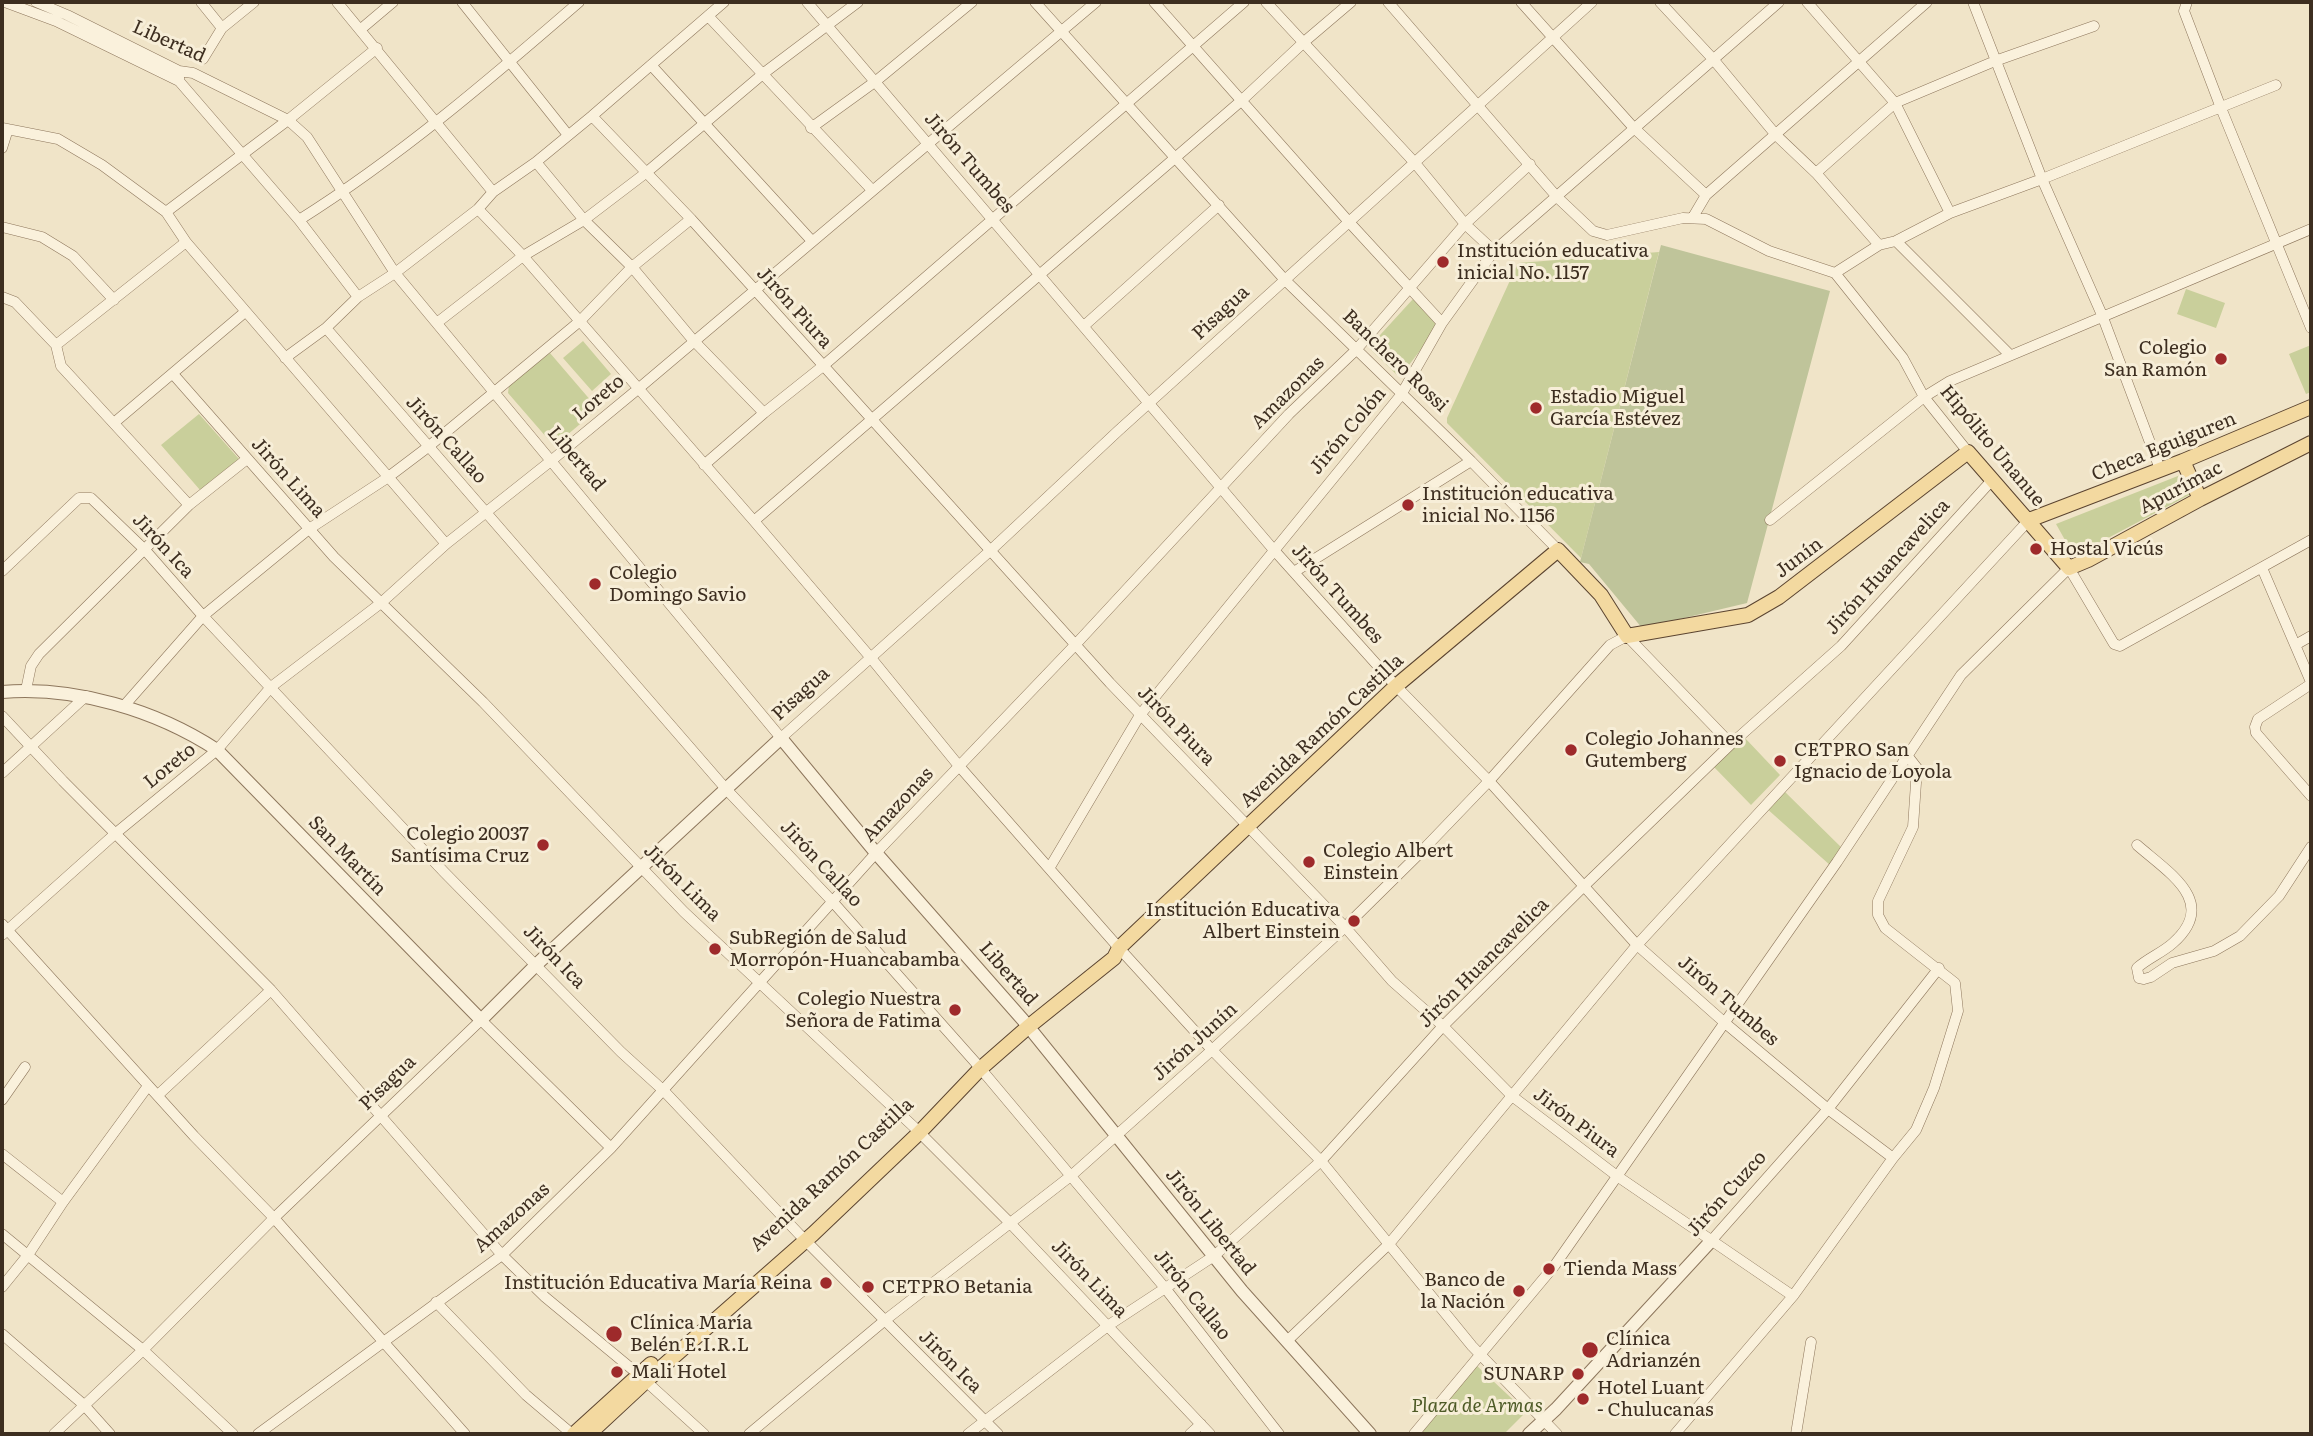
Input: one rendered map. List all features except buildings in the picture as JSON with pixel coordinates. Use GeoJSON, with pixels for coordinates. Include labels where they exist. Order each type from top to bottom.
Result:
{"type":"FeatureCollection","features":[{"type":"Feature","properties":{"kind":"main road","name":"Checa Eguiguren"},"geometry":{"type":"LineString","coordinates":[[2029,520],[2183,461],[2311,407]]}},
{"type":"Feature","properties":{"kind":"main road","name":"Apurímac"},"geometry":{"type":"LineString","coordinates":[[2069,568],[2088,561],[2200,499],[2311,443]]}},
{"type":"Feature","properties":{"kind":"main road","name":"Hipólito Unanue"},"geometry":{"type":"LineString","coordinates":[[1968,452],[2069,568]]}},
{"type":"Feature","properties":{"kind":"main road","name":"Junín"},"geometry":{"type":"LineString","coordinates":[[1627,636],[1748,615],[1779,597],[1968,452]]}},
{"type":"Feature","properties":{"kind":"main road"},"geometry":{"type":"LineString","coordinates":[[2183,461],[2200,499]]}},
{"type":"Feature","properties":{"kind":"main road","name":"Banchero Rossi"},"geometry":{"type":"LineString","coordinates":[[1558,550],[1601,595],[1627,636]]}},
{"type":"Feature","properties":{"kind":"main road","name":"Avenida Ramón Castilla"},"geometry":{"type":"LineString","coordinates":[[573,1434],[642,1378],[802,1237],[916,1130],[978,1066],[1110,951],[1119,948],[1396,686],[1558,550]]}},
{"type":"Feature","properties":{"kind":"main road","name":"Avenida Ramón Castilla"},"geometry":{"type":"LineString","coordinates":[[589,1434],[642,1378]]}},
{"type":"Feature","properties":{"kind":"street"},"geometry":{"type":"LineString","coordinates":[[5,2],[56,21],[179,76],[242,156],[299,220],[358,297]]}},
{"type":"Feature","properties":{"kind":"street","name":"Libertad"},"geometry":{"type":"LineString","coordinates":[[36,2],[67,15],[179,76],[193,73],[288,121],[307,137],[396,273],[876,853],[1025,1023]]}},
{"type":"Feature","properties":{"kind":"street"},"geometry":{"type":"LineString","coordinates":[[201,2],[222,28]]}},
{"type":"Feature","properties":{"kind":"street"},"geometry":{"type":"LineString","coordinates":[[203,59],[222,28],[254,2]]}},
{"type":"Feature","properties":{"kind":"street"},"geometry":{"type":"LineString","coordinates":[[337,2],[494,192]]}},
{"type":"Feature","properties":{"kind":"street"},"geometry":{"type":"LineString","coordinates":[[361,29],[393,2]]}},
{"type":"Feature","properties":{"kind":"street"},"geometry":{"type":"LineString","coordinates":[[462,2],[568,135]]}},
{"type":"Feature","properties":{"kind":"street"},"geometry":{"type":"LineString","coordinates":[[299,220],[342,193],[437,123],[579,2]]}},
{"type":"Feature","properties":{"kind":"street"},"geometry":{"type":"LineString","coordinates":[[285,358],[326,328],[358,297],[396,273],[478,209],[494,192],[593,116],[724,2]]}},
{"type":"Feature","properties":{"kind":"street","name":"Jirón Tumbes"},"geometry":{"type":"LineString","coordinates":[[807,2],[1085,325],[1149,405],[1273,549],[1396,686],[1489,781],[1637,946],[1828,1109],[1893,1158]]}},
{"type":"Feature","properties":{"kind":"street"},"geometry":{"type":"LineString","coordinates":[[438,322],[523,256],[584,220],[647,172],[764,74],[858,2]]}},
{"type":"Feature","properties":{"kind":"street"},"geometry":{"type":"LineString","coordinates":[[811,128],[876,81],[972,2]]}},
{"type":"Feature","properties":{"kind":"street","name":"Banchero Rossi"},"geometry":{"type":"LineString","coordinates":[[1035,2],[1285,280],[1471,461],[1558,550]]}},
{"type":"Feature","properties":{"kind":"street","name":"Loreto"},"geometry":{"type":"LineString","coordinates":[[4,930],[217,750],[271,687],[381,603],[486,510],[638,389],[811,240],[1096,2]]}},
{"type":"Feature","properties":{"kind":"street"},"geometry":{"type":"LineString","coordinates":[[1154,2],[1442,323]]}},
{"type":"Feature","properties":{"kind":"street"},"geometry":{"type":"LineString","coordinates":[[704,465],[823,366],[1244,2]]}},
{"type":"Feature","properties":{"kind":"street"},"geometry":{"type":"LineString","coordinates":[[1266,2],[1415,163],[1465,224],[1494,251]]}},
{"type":"Feature","properties":{"kind":"street"},"geometry":{"type":"LineString","coordinates":[[754,521],[1241,101],[1351,2]]}},
{"type":"Feature","properties":{"kind":"street"},"geometry":{"type":"LineString","coordinates":[[1388,2],[1557,197],[1600,235],[1693,217],[1716,222],[1769,251],[1835,272],[1879,245],[1896,241],[1950,213],[2276,85]]}},
{"type":"Feature","properties":{"kind":"street"},"geometry":{"type":"LineString","coordinates":[[1521,2],[1633,127],[1706,195]]}},
{"type":"Feature","properties":{"kind":"street","name":"Pisagua"},"geometry":{"type":"LineString","coordinates":[[54,1434],[144,1350],[274,1218],[537,964],[781,737],[872,658],[1118,431],[1592,2]]}},
{"type":"Feature","properties":{"kind":"street"},"geometry":{"type":"LineString","coordinates":[[1660,2],[1713,58],[1776,135],[1816,173],[1879,245]]}},
{"type":"Feature","properties":{"kind":"street","name":"Jirón Colón"},"geometry":{"type":"LineString","coordinates":[[1050,867],[1140,715],[1401,395],[1442,323],[1494,251],[1779,2]]}},
{"type":"Feature","properties":{"kind":"street"},"geometry":{"type":"LineString","coordinates":[[1807,2],[1895,103],[1950,213]]}},
{"type":"Feature","properties":{"kind":"street"},"geometry":{"type":"LineString","coordinates":[[1693,217],[1706,195],[1927,2]]}},
{"type":"Feature","properties":{"kind":"street"},"geometry":{"type":"LineString","coordinates":[[1973,2],[2042,179],[2102,315],[2160,470]]}},
{"type":"Feature","properties":{"kind":"street"},"geometry":{"type":"LineString","coordinates":[[2186,4],[2221,108],[2311,328]]}},
{"type":"Feature","properties":{"kind":"street"},"geometry":{"type":"LineString","coordinates":[[709,17],[872,190]]}},
{"type":"Feature","properties":{"kind":"street"},"geometry":{"type":"LineString","coordinates":[[1816,173],[1895,103],[1995,61],[2094,26]]}},
{"type":"Feature","properties":{"kind":"street"},"geometry":{"type":"LineString","coordinates":[[166,212],[288,121],[377,48]]}},
{"type":"Feature","properties":{"kind":"street"},"geometry":{"type":"LineString","coordinates":[[651,65],[811,240]]}},
{"type":"Feature","properties":{"kind":"street","name":"Jirón Piura"},"geometry":{"type":"LineString","coordinates":[[593,116],[691,219],[1140,715],[1345,927],[1392,981],[1443,1026],[1512,1096],[1617,1176],[1793,1296]]}},
{"type":"Feature","properties":{"kind":"street"},"geometry":{"type":"LineString","coordinates":[[2,148],[5,129],[58,138],[102,165],[166,212],[186,242],[245,312],[446,544]]}},
{"type":"Feature","properties":{"kind":"street"},"geometry":{"type":"LineString","coordinates":[[536,162],[584,220],[632,267],[693,341],[764,413]]}},
{"type":"Feature","properties":{"kind":"street","name":"Amazonas"},"geometry":{"type":"LineString","coordinates":[[258,1434],[502,1255],[611,1148],[876,853],[1076,644],[1289,414],[1356,350],[1465,224],[1530,164]]}},
{"type":"Feature","properties":{"kind":"street"},"geometry":{"type":"LineString","coordinates":[[1085,325],[1219,205]]}},
{"type":"Feature","properties":{"kind":"street"},"geometry":{"type":"LineString","coordinates":[[478,209],[523,256],[754,521],[872,658],[959,766],[1119,948],[1212,1051],[1321,1161],[1480,1355],[1557,1434]]}},
{"type":"Feature","properties":{"kind":"street"},"geometry":{"type":"LineString","coordinates":[[123,707],[203,616],[309,528],[387,478],[428,447],[580,321],[632,267],[691,219]]}},
{"type":"Feature","properties":{"kind":"street"},"geometry":{"type":"LineString","coordinates":[[2,227],[42,237],[73,256],[114,300]]}},
{"type":"Feature","properties":{"kind":"street"},"geometry":{"type":"LineString","coordinates":[[1770,520],[1924,397],[1950,381],[2311,229]]}},
{"type":"Feature","properties":{"kind":"street"},"geometry":{"type":"LineString","coordinates":[[1896,241],[2009,354]]}},
{"type":"Feature","properties":{"kind":"street"},"geometry":{"type":"LineString","coordinates":[[57,345],[186,242]]}},
{"type":"Feature","properties":{"kind":"street","name":"Hipólito Unanue"},"geometry":{"type":"LineString","coordinates":[[1835,272],[1903,358],[1924,397],[1968,452]]}},
{"type":"Feature","properties":{"kind":"street"},"geometry":{"type":"LineString","coordinates":[[2,297],[15,302],[57,345],[61,366],[189,505]]}},
{"type":"Feature","properties":{"kind":"street"},"geometry":{"type":"LineString","coordinates":[[115,422],[245,312]]}},
{"type":"Feature","properties":{"kind":"street","name":"Jirón Callao"},"geometry":{"type":"LineString","coordinates":[[326,328],[726,789],[832,901],[1072,1175],[1279,1434]]}},
{"type":"Feature","properties":{"kind":"street","name":"Jirón Lima"},"geometry":{"type":"LineString","coordinates":[[173,374],[334,557],[483,702],[684,912],[762,982],[1011,1224],[1210,1434]]}},
{"type":"Feature","properties":{"kind":"street"},"geometry":{"type":"LineString","coordinates":[[26,690],[31,666],[39,654],[189,505],[247,459]]}},
{"type":"Feature","properties":{"kind":"street"},"geometry":{"type":"LineString","coordinates":[[1294,572],[1471,461]]}},
{"type":"Feature","properties":{"kind":"street","name":"Jirón Huancavelica"},"geometry":{"type":"LineString","coordinates":[[968,1434],[1109,1325],[1214,1256],[1321,1161],[1443,1026],[1583,887],[1731,744],[1841,646],[1993,479]]}},
{"type":"Feature","properties":{"kind":"street","name":"Jirón Ica"},"geometry":{"type":"LineString","coordinates":[[2,571],[79,498],[91,498],[145,550],[203,616],[444,872],[621,1052],[664,1091],[802,1237],[998,1434]]}},
{"type":"Feature","properties":{"kind":"street"},"geometry":{"type":"LineString","coordinates":[[1287,1341],[1389,1244],[1637,946],[2029,520]]}},
{"type":"Feature","properties":{"kind":"street"},"geometry":{"type":"LineString","coordinates":[[2311,540],[2262,568],[2297,644],[2311,683],[2258,719],[2255,727],[2256,733],[2311,796]]}},
{"type":"Feature","properties":{"kind":"street"},"geometry":{"type":"LineString","coordinates":[[1414,1434],[1555,1265],[1837,862],[1961,674],[2069,568]]}},
{"type":"Feature","properties":{"kind":"street","name":"Hipólito Unanue"},"geometry":{"type":"LineString","coordinates":[[2069,568],[2117,646],[2262,568]]}},
{"type":"Feature","properties":{"kind":"street","name":"Banchero Rossi"},"geometry":{"type":"LineString","coordinates":[[1627,636],[1731,744]]}},
{"type":"Feature","properties":{"kind":"street","name":"Jirón Junín"},"geometry":{"type":"LineString","coordinates":[[749,1434],[884,1321],[1072,1175],[1212,1051],[1345,927],[1489,781],[1610,645],[1627,636]]}},
{"type":"Feature","properties":{"kind":"street"},"geometry":{"type":"LineString","coordinates":[[2297,644],[2311,636]]}},
{"type":"Feature","properties":{"kind":"street","name":"San Martín"},"geometry":{"type":"LineString","coordinates":[[2,692],[26,690],[86,696],[191,733],[217,750],[481,1020],[611,1148]]}},
{"type":"Feature","properties":{"kind":"street"},"geometry":{"type":"LineString","coordinates":[[2,773],[86,696]]}},
{"type":"Feature","properties":{"kind":"street"},"geometry":{"type":"LineString","coordinates":[[2,716],[271,990],[502,1255],[545,1297],[704,1434]]}},
{"type":"Feature","properties":{"kind":"street"},"geometry":{"type":"LineString","coordinates":[[1675,1434],[1793,1296],[1916,1129],[1934,1087],[1958,1012],[1955,983],[1939,968],[1885,929],[1878,915],[1878,901],[1913,827],[1917,768],[1906,754]]}},
{"type":"Feature","properties":{"kind":"street"},"geometry":{"type":"LineString","coordinates":[[2137,845],[2178,883],[2190,898],[2193,913],[2184,932],[2170,946],[2145,960],[2137,968],[2139,978],[2144,979],[2172,963],[2214,951],[2239,936],[2279,896],[2311,847]]}},
{"type":"Feature","properties":{"kind":"street"},"geometry":{"type":"LineString","coordinates":[[4,930],[274,1218],[465,1434]]}},
{"type":"Feature","properties":{"kind":"street","name":"Jirón Cuzco"},"geometry":{"type":"LineString","coordinates":[[1529,1434],[1556,1409],[1711,1241],[1828,1109],[1939,968]]}},
{"type":"Feature","properties":{"kind":"street"},"geometry":{"type":"LineString","coordinates":[[158,1095],[271,990]]}},
{"type":"Feature","properties":{"kind":"street","name":"Jirón Libertad"},"geometry":{"type":"LineString","coordinates":[[1025,1023],[1242,1291],[1370,1434]]}},
{"type":"Feature","properties":{"kind":"street"},"geometry":{"type":"LineString","coordinates":[[2,1100],[25,1067]]}},
{"type":"Feature","properties":{"kind":"street"},"geometry":{"type":"LineString","coordinates":[[2,1287],[28,1255],[63,1202],[148,1086]]}},
{"type":"Feature","properties":{"kind":"street"},"geometry":{"type":"LineString","coordinates":[[2,1154],[63,1202]]}},
{"type":"Feature","properties":{"kind":"street"},"geometry":{"type":"LineString","coordinates":[[2,1234],[144,1350],[233,1434]]}},
{"type":"Feature","properties":{"kind":"street"},"geometry":{"type":"LineString","coordinates":[[436,1302],[526,1395],[573,1434]]}},
{"type":"Feature","properties":{"kind":"street"},"geometry":{"type":"LineString","coordinates":[[2,1334],[84,1405],[110,1434]]}},
{"type":"Feature","properties":{"kind":"street"},"geometry":{"type":"LineString","coordinates":[[1796,1434],[1811,1342]]}},
{"type":"Feature","properties":{"kind":"street"},"geometry":{"type":"LineString","coordinates":[[1190,1434],[1201,1424]]}},
{"type":"Feature","properties":{"kind":"green space"},"geometry":{"type":"Polygon","coordinates":[[[1661,245],[1830,291],[1747,603],[1642,628],[1589,564],[1580,562],[1661,245]]]}},
{"type":"Feature","properties":{"kind":"green space","name":"Estadio Miguel García Estévez"},"geometry":{"type":"Polygon","coordinates":[[[1659,252],[1581,558],[1447,423],[1447,418],[1518,263],[1659,252]]]}},
{"type":"Feature","properties":{"kind":"green space"},"geometry":{"type":"Polygon","coordinates":[[[2186,289],[2225,303],[2216,328],[2177,314],[2186,289]]]}},
{"type":"Feature","properties":{"kind":"green space"},"geometry":{"type":"Polygon","coordinates":[[[1413,299],[1416,299],[1439,326],[1402,374],[1397,375],[1370,346],[1413,299]]]}},
{"type":"Feature","properties":{"kind":"green space"},"geometry":{"type":"Polygon","coordinates":[[[583,341],[611,374],[592,391],[563,358],[583,341]]]}},
{"type":"Feature","properties":{"kind":"green space"},"geometry":{"type":"Polygon","coordinates":[[[2311,345],[2311,392],[2306,394],[2289,354],[2311,345]]]}},
{"type":"Feature","properties":{"kind":"green space"},"geometry":{"type":"Polygon","coordinates":[[[550,353],[598,409],[554,446],[508,393],[509,385],[550,353]]]}},
{"type":"Feature","properties":{"kind":"green space"},"geometry":{"type":"Polygon","coordinates":[[[199,414],[239,459],[200,490],[161,445],[199,414]]]}},
{"type":"Feature","properties":{"kind":"green space"},"geometry":{"type":"Polygon","coordinates":[[[2183,474],[2193,493],[2074,556],[2056,524],[2183,474]]]}},
{"type":"Feature","properties":{"kind":"green space"},"geometry":{"type":"Polygon","coordinates":[[[1745,738],[1780,775],[1751,805],[1713,766],[1745,738]]]}},
{"type":"Feature","properties":{"kind":"green space"},"geometry":{"type":"Polygon","coordinates":[[[1782,789],[1844,850],[1831,866],[1765,807],[1782,789]]]}},
{"type":"Feature","properties":{"kind":"green space","name":"Plaza de Armas"},"geometry":{"type":"Polygon","coordinates":[[[1476,1365],[1523,1409],[1523,1415],[1504,1434],[1413,1434],[1476,1365]]]}},
{"type":"Feature","properties":{"kind":"place","name":"Institución educativa inicial No. 1157"},"geometry":{"type":"Point","coordinates":[1443,262]}},
{"type":"Feature","properties":{"kind":"place","name":"Colegio San Ramón"},"geometry":{"type":"Point","coordinates":[2221,359]}},
{"type":"Feature","properties":{"kind":"place","name":"Estadio Miguel García Estévez"},"geometry":{"type":"Point","coordinates":[1536,408]}},
{"type":"Feature","properties":{"kind":"place","name":"Institución educativa inicial No. 1156"},"geometry":{"type":"Point","coordinates":[1408,505]}},
{"type":"Feature","properties":{"kind":"place","name":"Hostal Vicús"},"geometry":{"type":"Point","coordinates":[2036,549]}},
{"type":"Feature","properties":{"kind":"place","name":"Colegio Domingo Savio"},"geometry":{"type":"Point","coordinates":[595,584]}},
{"type":"Feature","properties":{"kind":"place","name":"Colegio Johannes Gutemberg"},"geometry":{"type":"Point","coordinates":[1571,750]}},
{"type":"Feature","properties":{"kind":"place","name":"CETPRO San Ignacio de Loyola"},"geometry":{"type":"Point","coordinates":[1780,761]}},
{"type":"Feature","properties":{"kind":"place","name":"Colegio 20037 Santísima Cruz"},"geometry":{"type":"Point","coordinates":[543,845]}},
{"type":"Feature","properties":{"kind":"place","name":"Colegio Albert Einstein"},"geometry":{"type":"Point","coordinates":[1309,862]}},
{"type":"Feature","properties":{"kind":"place","name":"Institución Educativa Albert Einstein"},"geometry":{"type":"Point","coordinates":[1354,921]}},
{"type":"Feature","properties":{"kind":"place","name":"SubRegión de Salud Morropón-Huancabamba"},"geometry":{"type":"Point","coordinates":[715,949]}},
{"type":"Feature","properties":{"kind":"place","name":"Colegio Nuestra Señora de Fatima"},"geometry":{"type":"Point","coordinates":[955,1010]}},
{"type":"Feature","properties":{"kind":"place","name":"Tienda Mass"},"geometry":{"type":"Point","coordinates":[1549,1269]}},
{"type":"Feature","properties":{"kind":"place","name":"Institución Educativa María Reina"},"geometry":{"type":"Point","coordinates":[826,1283]}},
{"type":"Feature","properties":{"kind":"place","name":"CETPRO Betania"},"geometry":{"type":"Point","coordinates":[868,1287]}},
{"type":"Feature","properties":{"kind":"place","name":"Banco de la Nación"},"geometry":{"type":"Point","coordinates":[1519,1291]}},
{"type":"Feature","properties":{"kind":"place","name":"Clínica María Belén E.I.R.L"},"geometry":{"type":"Point","coordinates":[614,1334]}},
{"type":"Feature","properties":{"kind":"place","name":"Clínica Adrianzén"},"geometry":{"type":"Point","coordinates":[1590,1350]}},
{"type":"Feature","properties":{"kind":"place","name":"Mali Hotel"},"geometry":{"type":"Point","coordinates":[617,1372]}},
{"type":"Feature","properties":{"kind":"place","name":"SUNARP"},"geometry":{"type":"Point","coordinates":[1578,1374]}},
{"type":"Feature","properties":{"kind":"place","name":"Hotel Luant - Chulucanas"},"geometry":{"type":"Point","coordinates":[1583,1399]}}]}
